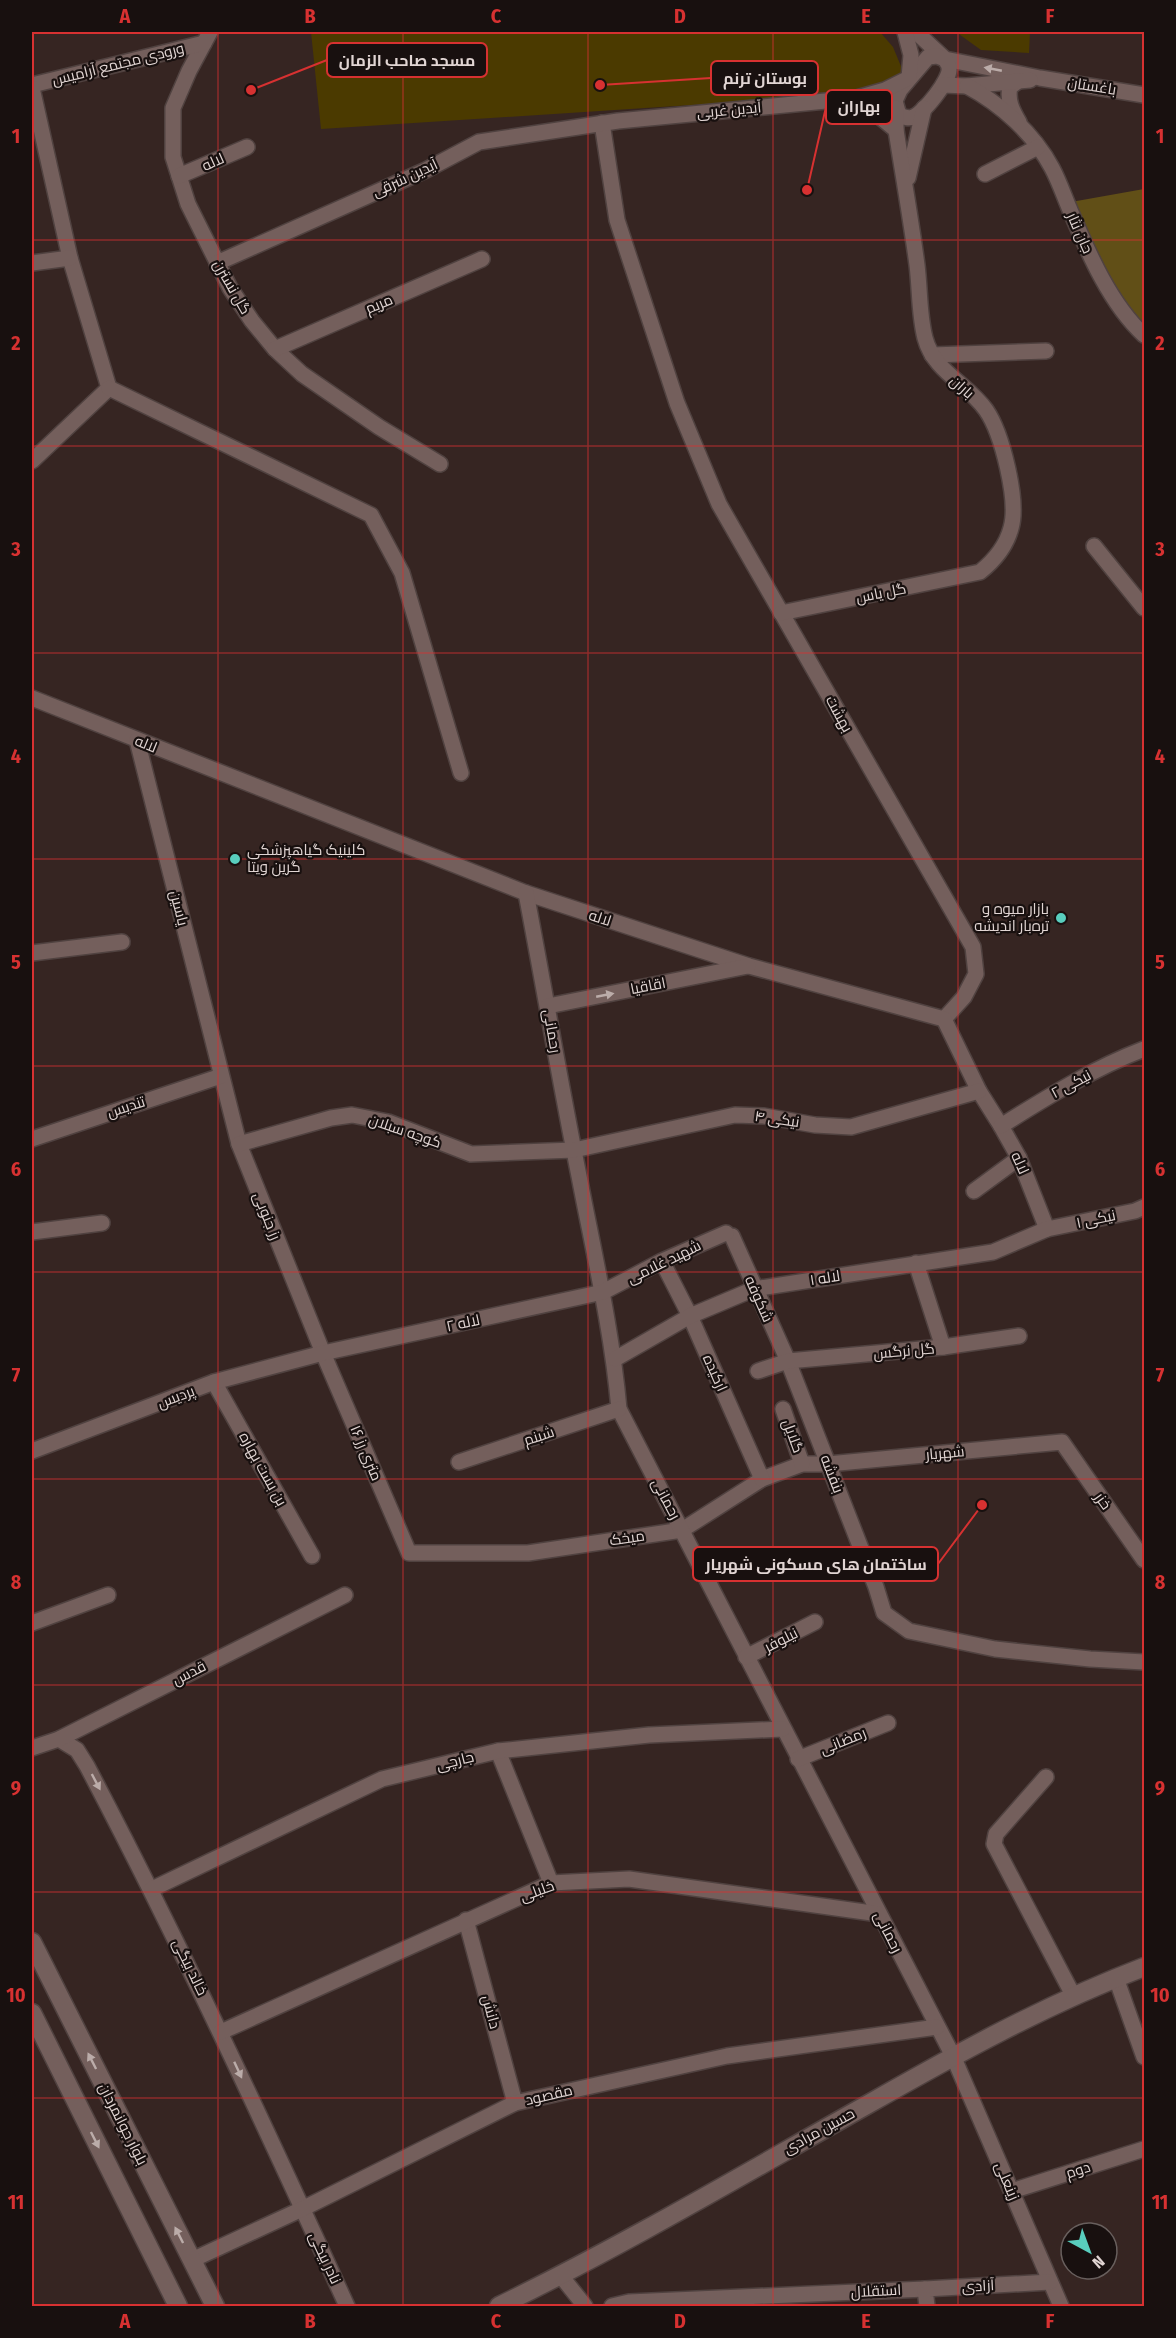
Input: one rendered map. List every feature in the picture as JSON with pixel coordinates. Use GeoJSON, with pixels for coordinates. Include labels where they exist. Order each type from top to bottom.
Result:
{"type":"FeatureCollection","features":[{"type":"Feature","properties":{"kind":"main road","name":"بلوار جوانمردان"},"geometry":{"type":"LineString","coordinates":[[32,1942],[215,2307]]}},
{"type":"Feature","properties":{"kind":"main road","name":"حسین مرادی"},"geometry":{"type":"LineString","coordinates":[[499,2307],[561,2276],[953,2056],[1073,1995],[1144,1967]]}},
{"type":"Feature","properties":{"kind":"main road"},"geometry":{"type":"LineString","coordinates":[[32,2013],[178,2307]]}},
{"type":"Feature","properties":{"kind":"street"},"geometry":{"type":"LineString","coordinates":[[905,32],[911,55],[909,78]]}},
{"type":"Feature","properties":{"kind":"street"},"geometry":{"type":"LineString","coordinates":[[916,32],[945,59],[949,67],[949,76],[915,116],[907,118],[899,114],[895,101],[909,78],[928,57],[937,56],[945,59]]}},
{"type":"Feature","properties":{"kind":"street","name":"ورودی مجتمع آرامیس"},"geometry":{"type":"LineString","coordinates":[[32,86],[207,37]]}},
{"type":"Feature","properties":{"kind":"street","name":"گل نسترن"},"geometry":{"type":"LineString","coordinates":[[207,37],[173,108],[172,157],[188,204],[230,288],[246,313],[275,349],[302,375],[379,427],[440,464]]}},
{"type":"Feature","properties":{"kind":"street","name":"باغستان"},"geometry":{"type":"LineString","coordinates":[[945,59],[1040,78],[1144,94]]}},
{"type":"Feature","properties":{"kind":"street","name":"آیدین غربی"},"geometry":{"type":"LineString","coordinates":[[602,123],[857,98],[885,90],[909,78]]}},
{"type":"Feature","properties":{"kind":"street"},"geometry":{"type":"LineString","coordinates":[[943,85],[968,86],[1040,78]]}},
{"type":"Feature","properties":{"kind":"street"},"geometry":{"type":"LineString","coordinates":[[1017,82],[1010,87],[1008,94],[1011,108],[1022,127]]}},
{"type":"Feature","properties":{"kind":"street"},"geometry":{"type":"LineString","coordinates":[[32,86],[70,258],[109,388],[371,515],[402,573],[461,773]]}},
{"type":"Feature","properties":{"kind":"street"},"geometry":{"type":"LineString","coordinates":[[968,86],[985,95],[1022,127]]}},
{"type":"Feature","properties":{"kind":"street"},"geometry":{"type":"LineString","coordinates":[[857,98],[896,130]]}},
{"type":"Feature","properties":{"kind":"street","name":"باران"},"geometry":{"type":"LineString","coordinates":[[896,108],[896,130],[925,337],[932,355],[950,376],[985,408],[996,427],[1008,470],[1012,526],[996,559],[980,572]]}},
{"type":"Feature","properties":{"kind":"street"},"geometry":{"type":"LineString","coordinates":[[906,190],[924,108]]}},
{"type":"Feature","properties":{"kind":"street","name":"آیدین شرقی"},"geometry":{"type":"LineString","coordinates":[[217,263],[426,170],[478,142],[602,123]]}},
{"type":"Feature","properties":{"kind":"street","name":"بهشت"},"geometry":{"type":"LineString","coordinates":[[602,123],[617,220],[677,403],[719,504],[973,947],[976,974],[964,997],[944,1019]]}},
{"type":"Feature","properties":{"kind":"street","name":"جان نثار"},"geometry":{"type":"LineString","coordinates":[[1022,127],[1053,168],[1094,265],[1133,324],[1144,334]]}},
{"type":"Feature","properties":{"kind":"street","name":"لاله"},"geometry":{"type":"LineString","coordinates":[[179,176],[247,147]]}},
{"type":"Feature","properties":{"kind":"street"},"geometry":{"type":"LineString","coordinates":[[985,174],[1038,147]]}},
{"type":"Feature","properties":{"kind":"street"},"geometry":{"type":"LineString","coordinates":[[32,263],[70,258]]}},
{"type":"Feature","properties":{"kind":"street","name":"مریم"},"geometry":{"type":"LineString","coordinates":[[275,349],[482,259]]}},
{"type":"Feature","properties":{"kind":"street"},"geometry":{"type":"LineString","coordinates":[[932,355],[1046,351]]}},
{"type":"Feature","properties":{"kind":"street"},"geometry":{"type":"LineString","coordinates":[[32,461],[109,388]]}},
{"type":"Feature","properties":{"kind":"street"},"geometry":{"type":"LineString","coordinates":[[1094,546],[1143,604]]}},
{"type":"Feature","properties":{"kind":"street","name":"گل یاس"},"geometry":{"type":"LineString","coordinates":[[781,613],[980,572]]}},
{"type":"Feature","properties":{"kind":"street","name":"لاله"},"geometry":{"type":"LineString","coordinates":[[32,698],[526,893],[749,966],[944,1019],[979,1091],[1018,1158],[1047,1229]]}},
{"type":"Feature","properties":{"kind":"street"},"geometry":{"type":"LineString","coordinates":[[32,711],[46,704]]}},
{"type":"Feature","properties":{"kind":"street","name":"یاسین"},"geometry":{"type":"LineString","coordinates":[[137,740],[221,1076]]}},
{"type":"Feature","properties":{"kind":"street","name":"رحمانی"},"geometry":{"type":"LineString","coordinates":[[526,893],[603,1292],[615,1359],[619,1409],[953,2056]]}},
{"type":"Feature","properties":{"kind":"street"},"geometry":{"type":"LineString","coordinates":[[32,953],[122,942]]}},
{"type":"Feature","properties":{"kind":"street","name":"اقاقیا"},"geometry":{"type":"LineString","coordinates":[[548,1006],[749,966]]}},
{"type":"Feature","properties":{"kind":"street","name":"نیکی ۲"},"geometry":{"type":"LineString","coordinates":[[1001,1126],[1058,1091],[1119,1058],[1144,1049]]}},
{"type":"Feature","properties":{"kind":"street","name":"تندیس"},"geometry":{"type":"LineString","coordinates":[[32,1139],[221,1076]]}},
{"type":"Feature","properties":{"kind":"street","name":"رز جنوبی"},"geometry":{"type":"LineString","coordinates":[[221,1076],[239,1144],[323,1353]]}},
{"type":"Feature","properties":{"kind":"street","name":"نیکی ۴"},"geometry":{"type":"LineString","coordinates":[[574,1150],[735,1115],[764,1116],[815,1125],[851,1127],[979,1091]]}},
{"type":"Feature","properties":{"kind":"street","name":"کوچه سبلان"},"geometry":{"type":"LineString","coordinates":[[239,1144],[331,1118],[352,1115],[388,1122],[471,1154],[574,1150]]}},
{"type":"Feature","properties":{"kind":"street"},"geometry":{"type":"LineString","coordinates":[[974,1191],[1018,1158]]}},
{"type":"Feature","properties":{"kind":"street","name":"نیکی ۱"},"geometry":{"type":"LineString","coordinates":[[1047,1229],[1136,1211],[1144,1207]]}},
{"type":"Feature","properties":{"kind":"street"},"geometry":{"type":"LineString","coordinates":[[32,1232],[102,1223]]}},
{"type":"Feature","properties":{"kind":"street","name":"لاله ۱"},"geometry":{"type":"LineString","coordinates":[[615,1359],[690,1317],[754,1289],[993,1252],[1047,1229]]}},
{"type":"Feature","properties":{"kind":"street","name":"شهید غلامی"},"geometry":{"type":"LineString","coordinates":[[603,1292],[662,1261],[729,1235]]}},
{"type":"Feature","properties":{"kind":"street","name":"شکوفه"},"geometry":{"type":"LineString","coordinates":[[729,1235],[788,1361]]}},
{"type":"Feature","properties":{"kind":"street"},"geometry":{"type":"LineString","coordinates":[[916,1263],[943,1347]]}},
{"type":"Feature","properties":{"kind":"street","name":"ارکیده"},"geometry":{"type":"LineString","coordinates":[[666,1269],[690,1317],[762,1479]]}},
{"type":"Feature","properties":{"kind":"street","name":"لاله ۲"},"geometry":{"type":"LineString","coordinates":[[323,1353],[603,1292]]}},
{"type":"Feature","properties":{"kind":"street","name":"گل نرگس"},"geometry":{"type":"LineString","coordinates":[[758,1371],[788,1361],[943,1347],[1019,1336]]}},
{"type":"Feature","properties":{"kind":"street","name":"پردیس"},"geometry":{"type":"LineString","coordinates":[[32,1451],[214,1382],[323,1353]]}},
{"type":"Feature","properties":{"kind":"street","name":"۱۶ متری رز"},"geometry":{"type":"LineString","coordinates":[[323,1353],[409,1553]]}},
{"type":"Feature","properties":{"kind":"street","name":"بنفشه"},"geometry":{"type":"LineString","coordinates":[[788,1361],[884,1613],[909,1631],[994,1649],[1144,1662]]}},
{"type":"Feature","properties":{"kind":"street","name":"بن بست بهاره"},"geometry":{"type":"LineString","coordinates":[[214,1382],[312,1556]]}},
{"type":"Feature","properties":{"kind":"street","name":"شبنم"},"geometry":{"type":"LineString","coordinates":[[459,1462],[619,1409]]}},
{"type":"Feature","properties":{"kind":"street","name":"گلایل"},"geometry":{"type":"LineString","coordinates":[[783,1409],[802,1464]]}},
{"type":"Feature","properties":{"kind":"street","name":"شهریار"},"geometry":{"type":"LineString","coordinates":[[828,1464],[1062,1442]]}},
{"type":"Feature","properties":{"kind":"street","name":"خزر"},"geometry":{"type":"LineString","coordinates":[[1062,1442],[1144,1560]]}},
{"type":"Feature","properties":{"kind":"street","name":"میخک"},"geometry":{"type":"LineString","coordinates":[[409,1553],[528,1553],[682,1530],[762,1479],[802,1464],[828,1464]]}},
{"type":"Feature","properties":{"kind":"street","name":"قدس"},"geometry":{"type":"LineString","coordinates":[[32,1748],[59,1739],[345,1595]]}},
{"type":"Feature","properties":{"kind":"street"},"geometry":{"type":"LineString","coordinates":[[32,1623],[108,1596]]}},
{"type":"Feature","properties":{"kind":"street","name":"نیلوفر"},"geometry":{"type":"LineString","coordinates":[[746,1657],[815,1622]]}},
{"type":"Feature","properties":{"kind":"street","name":"رمضانی"},"geometry":{"type":"LineString","coordinates":[[798,1758],[888,1723]]}},
{"type":"Feature","properties":{"kind":"street","name":"جارچی"},"geometry":{"type":"LineString","coordinates":[[152,1889],[382,1779],[498,1751],[649,1735],[783,1729]]}},
{"type":"Feature","properties":{"kind":"street","name":"خالد بیگی"},"geometry":{"type":"LineString","coordinates":[[59,1739],[77,1750],[87,1766],[152,1889],[302,2209]]}},
{"type":"Feature","properties":{"kind":"street"},"geometry":{"type":"LineString","coordinates":[[498,1751],[551,1883]]}},
{"type":"Feature","properties":{"kind":"street"},"geometry":{"type":"LineString","coordinates":[[1047,1777],[996,1834],[994,1845],[1073,1995]]}},
{"type":"Feature","properties":{"kind":"street","name":"خلیلی"},"geometry":{"type":"LineString","coordinates":[[221,2032],[551,1883],[629,1880],[879,1914]]}},
{"type":"Feature","properties":{"kind":"street","name":"دانش"},"geometry":{"type":"LineString","coordinates":[[466,1920],[515,2103]]}},
{"type":"Feature","properties":{"kind":"street"},"geometry":{"type":"LineString","coordinates":[[1116,1978],[1144,2056]]}},
{"type":"Feature","properties":{"kind":"street","name":"مقصود"},"geometry":{"type":"LineString","coordinates":[[192,2260],[302,2209],[515,2103],[727,2056],[937,2027]]}},
{"type":"Feature","properties":{"kind":"street","name":"زینعلی"},"geometry":{"type":"LineString","coordinates":[[953,2056],[1061,2307]]}},
{"type":"Feature","properties":{"kind":"street","name":"دوم"},"geometry":{"type":"LineString","coordinates":[[1012,2191],[1144,2149]]}},
{"type":"Feature","properties":{"kind":"street","name":"نادر بیگی"},"geometry":{"type":"LineString","coordinates":[[302,2209],[347,2307]]}},
{"type":"Feature","properties":{"kind":"street"},"geometry":{"type":"LineString","coordinates":[[561,2276],[585,2307]]}},
{"type":"Feature","properties":{"kind":"street","name":"آزادی"},"geometry":{"type":"LineString","coordinates":[[925,2289],[1050,2282]]}},
{"type":"Feature","properties":{"kind":"street"},"geometry":{"type":"LineString","coordinates":[[925,2289],[927,2307]]}},
{"type":"Feature","properties":{"kind":"street","name":"استقلال"},"geometry":{"type":"LineString","coordinates":[[612,2307],[629,2302],[925,2289]]}},
{"type":"Feature","properties":{"kind":"shaded area"},"geometry":{"type":"Polygon","coordinates":[[[311,32],[880,32],[893,47],[905,76],[861,94],[321,129],[311,32]]]}},
{"type":"Feature","properties":{"kind":"shaded area"},"geometry":{"type":"Polygon","coordinates":[[[956,32],[1030,32],[1029,53],[981,50],[956,32]]]}},
{"type":"Feature","properties":{"kind":"shaded area"},"geometry":{"type":"Polygon","coordinates":[[[1144,189],[1144,330],[1122,310],[1071,202],[1144,189]]]}},
{"type":"Feature","properties":{"kind":"place","name":"بوستان ترنم"},"geometry":{"type":"Point","coordinates":[600,85]}},
{"type":"Feature","properties":{"kind":"place","name":"مسجد صاحب الزمان"},"geometry":{"type":"Point","coordinates":[251,90]}},
{"type":"Feature","properties":{"kind":"place","name":"بهاران"},"geometry":{"type":"Point","coordinates":[807,190]}},
{"type":"Feature","properties":{"kind":"place","name":"کلینیک گیاهپزشکی گرین ویتا"},"geometry":{"type":"Point","coordinates":[235,859]}},
{"type":"Feature","properties":{"kind":"place","name":"بازار میوه و تره‌بار اندیشه"},"geometry":{"type":"Point","coordinates":[1061,918]}},
{"type":"Feature","properties":{"kind":"place","name":"ساختمان های مسکونی شهریار"},"geometry":{"type":"Point","coordinates":[982,1505]}}]}
